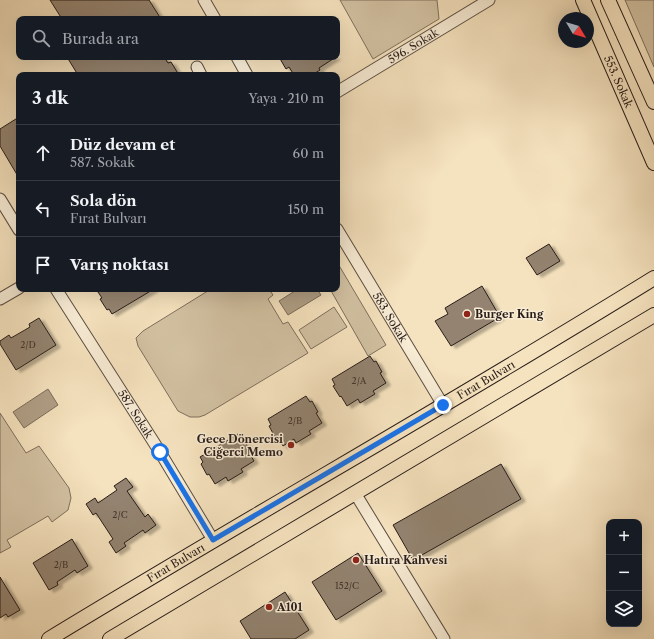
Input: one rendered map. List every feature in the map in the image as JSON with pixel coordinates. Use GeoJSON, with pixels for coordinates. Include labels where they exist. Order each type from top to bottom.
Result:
{"type":"FeatureCollection","features":[{"type":"Feature","properties":{"kind":"main road","name":"553. Sokak"},"geometry":{"type":"LineString","coordinates":[[584,0],[654,163]]}},
{"type":"Feature","properties":{"kind":"main road"},"geometry":{"type":"LineString","coordinates":[[608,0],[654,102]]}},
{"type":"Feature","properties":{"kind":"main road","name":"Fırat Bulvarı"},"geometry":{"type":"LineString","coordinates":[[49,639],[213,540],[590,318],[654,278]]}},
{"type":"Feature","properties":{"kind":"main road"},"geometry":{"type":"LineString","coordinates":[[110,639],[654,315]]}},
{"type":"Feature","properties":{"kind":"street"},"geometry":{"type":"LineString","coordinates":[[204,0],[213,16]]}},
{"type":"Feature","properties":{"kind":"street","name":"596. Sokak"},"geometry":{"type":"LineString","coordinates":[[340,90],[489,0]]}},
{"type":"Feature","properties":{"kind":"street"},"geometry":{"type":"LineString","coordinates":[[239,60],[245,72]]}},
{"type":"Feature","properties":{"kind":"street"},"geometry":{"type":"LineString","coordinates":[[0,199],[16,225]]}},
{"type":"Feature","properties":{"kind":"street","name":"583. Sokak"},"geometry":{"type":"LineString","coordinates":[[340,235],[443,405]]}},
{"type":"Feature","properties":{"kind":"street"},"geometry":{"type":"LineString","coordinates":[[0,299],[16,290]]}},
{"type":"Feature","properties":{"kind":"street","name":"587. Sokak"},"geometry":{"type":"LineString","coordinates":[[58,292],[160,452],[213,540]]}},
{"type":"Feature","properties":{"kind":"street"},"geometry":{"type":"LineString","coordinates":[[355,493],[444,639]]}},
{"type":"Feature","properties":{"kind":"shaded area"},"geometry":{"type":"Polygon","coordinates":[[[340,0],[437,0],[439,19],[373,59],[340,0]]]}},
{"type":"Feature","properties":{"kind":"shaded area"},"geometry":{"type":"Polygon","coordinates":[[[625,0],[654,0],[654,67],[625,0]]]}},
{"type":"Feature","properties":{"kind":"shaded area"},"geometry":{"type":"Polygon","coordinates":[[[340,267],[386,345],[368,356],[332,292],[340,292],[340,267]]]}},
{"type":"Feature","properties":{"kind":"shaded area"},"geometry":{"type":"Polygon","coordinates":[[[206,292],[271,292],[273,295],[268,299],[283,324],[288,322],[308,353],[205,415],[190,417],[178,411],[138,346],[136,338],[143,331],[206,292]]]}},
{"type":"Feature","properties":{"kind":"shaded area"},"geometry":{"type":"Polygon","coordinates":[[[293,292],[319,292],[321,295],[288,315],[279,301],[293,292]]]}},
{"type":"Feature","properties":{"kind":"shaded area"},"geometry":{"type":"Polygon","coordinates":[[[334,307],[347,327],[311,349],[299,330],[334,307]]]}},
{"type":"Feature","properties":{"kind":"shaded area"},"geometry":{"type":"Polygon","coordinates":[[[48,389],[58,405],[24,428],[13,412],[48,389]]]}},
{"type":"Feature","properties":{"kind":"shaded area"},"geometry":{"type":"Polygon","coordinates":[[[0,413],[26,453],[39,446],[69,488],[71,498],[68,510],[52,522],[48,516],[7,540],[11,547],[0,553],[0,413]]]}},
{"type":"Feature","properties":{"kind":"building"},"geometry":{"type":"Polygon","coordinates":[[[50,0],[149,0],[159,16],[60,16],[50,0]]]}},
{"type":"Feature","properties":{"kind":"building"},"geometry":{"type":"Polygon","coordinates":[[[69,60],[166,60],[168,63],[171,62],[177,72],[76,72],[69,60]]]}},
{"type":"Feature","properties":{"kind":"building"},"geometry":{"type":"Polygon","coordinates":[[[281,60],[331,60],[319,68],[320,70],[317,72],[292,72],[289,67],[286,69],[281,60]]]}},
{"type":"Feature","properties":{"kind":"building"},"geometry":{"type":"Polygon","coordinates":[[[16,119],[16,173],[0,146],[0,129],[16,119]]]}},
{"type":"Feature","properties":{"kind":"building"},"geometry":{"type":"Polygon","coordinates":[[[549,244],[560,261],[537,275],[526,258],[549,244]]]}},
{"type":"Feature","properties":{"kind":"building"},"geometry":{"type":"Polygon","coordinates":[[[482,286],[500,317],[451,346],[435,321],[448,314],[445,308],[482,286]]]}},
{"type":"Feature","properties":{"kind":"building"},"geometry":{"type":"Polygon","coordinates":[[[98,292],[149,292],[112,314],[109,309],[107,310],[100,299],[102,298],[98,292]]]}},
{"type":"Feature","properties":{"kind":"building"},"geometry":{"type":"Polygon","coordinates":[[[39,318],[56,345],[16,370],[0,344],[0,341],[9,335],[11,338],[30,327],[29,324],[39,318]]]}},
{"type":"Feature","properties":{"kind":"building"},"geometry":{"type":"Polygon","coordinates":[[[370,356],[374,362],[376,361],[382,372],[380,373],[386,383],[373,391],[375,394],[360,403],[358,399],[347,406],[333,386],[335,385],[332,379],[370,356]]]}},
{"type":"Feature","properties":{"kind":"building"},"geometry":{"type":"Polygon","coordinates":[[[306,396],[310,402],[312,401],[318,412],[316,413],[322,423],[309,431],[311,434],[296,443],[294,439],[283,446],[277,436],[275,437],[269,426],[271,425],[268,419],[306,396]]]}},
{"type":"Feature","properties":{"kind":"building"},"geometry":{"type":"Polygon","coordinates":[[[238,434],[250,450],[248,451],[254,461],[241,469],[243,472],[228,481],[226,477],[215,484],[209,474],[207,475],[201,464],[203,462],[200,457],[238,434]]]}},
{"type":"Feature","properties":{"kind":"building"},"geometry":{"type":"Polygon","coordinates":[[[501,464],[521,499],[413,560],[393,525],[501,464]]]}},
{"type":"Feature","properties":{"kind":"building"},"geometry":{"type":"Polygon","coordinates":[[[126,478],[133,487],[127,491],[145,517],[148,514],[156,525],[145,533],[143,530],[124,543],[126,546],[116,553],[109,542],[113,539],[96,513],[93,515],[86,504],[95,498],[98,503],[117,490],[114,486],[126,478]]]}},
{"type":"Feature","properties":{"kind":"building"},"geometry":{"type":"Polygon","coordinates":[[[72,539],[88,566],[77,573],[75,570],[57,582],[58,585],[49,590],[33,563],[72,539]]]}},
{"type":"Feature","properties":{"kind":"building"},"geometry":{"type":"Polygon","coordinates":[[[358,553],[382,591],[336,620],[312,582],[358,553]]]}},
{"type":"Feature","properties":{"kind":"building"},"geometry":{"type":"Polygon","coordinates":[[[0,577],[20,610],[8,617],[6,614],[0,618],[0,577]]]}},
{"type":"Feature","properties":{"kind":"building"},"geometry":{"type":"Polygon","coordinates":[[[285,592],[309,630],[295,639],[251,639],[240,621],[285,592]]]}},
{"type":"Feature","properties":{"kind":"place","name":"Burger King"},"geometry":{"type":"Point","coordinates":[467,314]}},
{"type":"Feature","properties":{"kind":"place","name":"Gece Dönercisi Ciğerci Memo"},"geometry":{"type":"Point","coordinates":[291,445]}},
{"type":"Feature","properties":{"kind":"place","name":"Hatıra Kahvesi"},"geometry":{"type":"Point","coordinates":[356,560]}},
{"type":"Feature","properties":{"kind":"place","name":"A101"},"geometry":{"type":"Point","coordinates":[269,607]}},
{"type":"Feature","properties":{"kind":"route"},"geometry":{"type":"LineString","coordinates":[[160,452],[213,540],[443,405]]}}]}
